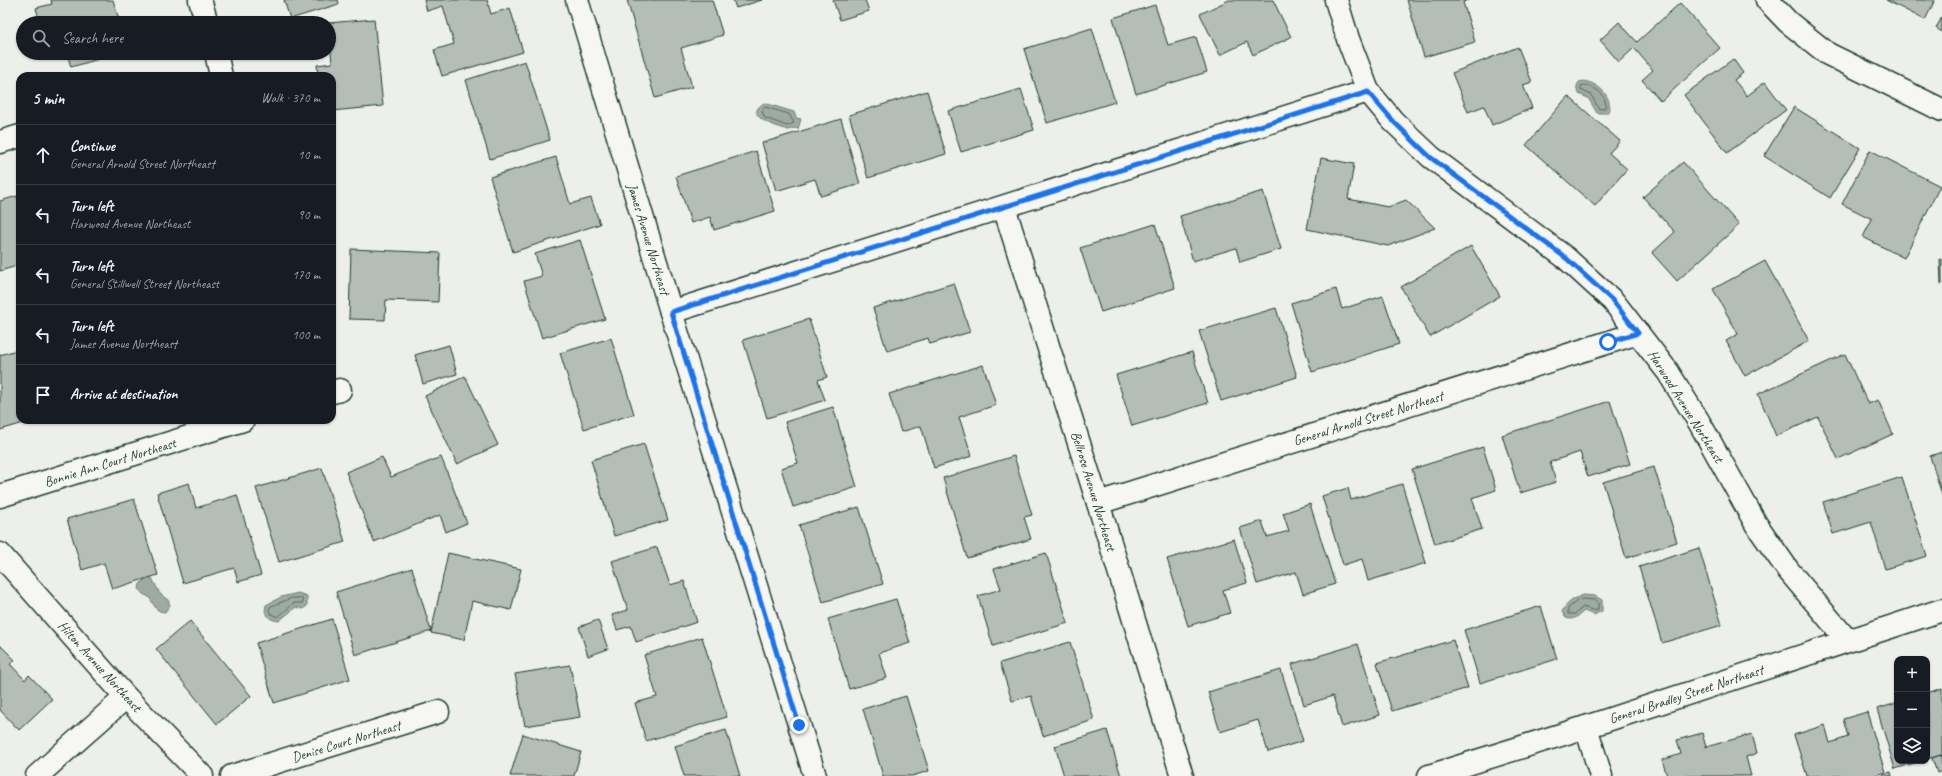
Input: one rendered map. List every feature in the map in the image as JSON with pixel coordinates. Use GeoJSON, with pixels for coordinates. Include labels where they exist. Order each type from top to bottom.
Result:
{"type":"FeatureCollection","features":[{"type":"Feature","properties":{"kind":"street"},"geometry":{"type":"LineString","coordinates":[[200,0],[205,16]]}},
{"type":"Feature","properties":{"kind":"street","name":"James Avenue Northeast"},"geometry":{"type":"LineString","coordinates":[[577,0],[671,312],[815,776]]}},
{"type":"Feature","properties":{"kind":"street","name":"Harwood Avenue Northeast"},"geometry":{"type":"LineString","coordinates":[[1336,0],[1348,39],[1368,92],[1393,121],[1430,157],[1566,258],[1613,301],[1668,372],[1699,422],[1756,524],[1788,570],[1847,640]]}},
{"type":"Feature","properties":{"kind":"street"},"geometry":{"type":"LineString","coordinates":[[1767,0],[1788,22],[1828,54],[1942,110]]}},
{"type":"Feature","properties":{"kind":"street"},"geometry":{"type":"LineString","coordinates":[[218,60],[221,72]]}},
{"type":"Feature","properties":{"kind":"street"},"geometry":{"type":"LineString","coordinates":[[671,312],[1368,92]]}},
{"type":"Feature","properties":{"kind":"street"},"geometry":{"type":"LineString","coordinates":[[0,142],[16,137]]}},
{"type":"Feature","properties":{"kind":"street","name":"Bellrose Avenue Northeast"},"geometry":{"type":"LineString","coordinates":[[1004,207],[1098,503],[1182,776]]}},
{"type":"Feature","properties":{"kind":"street","name":"General Arnold Street Northeast"},"geometry":{"type":"LineString","coordinates":[[1098,503],[1638,333]]}},
{"type":"Feature","properties":{"kind":"street","name":"Bonnie Ann Court Northeast"},"geometry":{"type":"LineString","coordinates":[[0,496],[230,424]]}},
{"type":"Feature","properties":{"kind":"street","name":"Hilton Avenue Northeast"},"geometry":{"type":"LineString","coordinates":[[0,554],[126,697],[202,776]]}},
{"type":"Feature","properties":{"kind":"street","name":"General Bradley Street Northeast"},"geometry":{"type":"LineString","coordinates":[[1429,776],[1586,727],[1942,610]]}},
{"type":"Feature","properties":{"kind":"street"},"geometry":{"type":"LineString","coordinates":[[37,776],[126,697]]}},
{"type":"Feature","properties":{"kind":"street","name":"Denise Court Northeast"},"geometry":{"type":"LineString","coordinates":[[232,776],[438,712]]}},
{"type":"Feature","properties":{"kind":"street"},"geometry":{"type":"LineString","coordinates":[[1586,727],[1601,776]]}},
{"type":"Feature","properties":{"kind":"water"},"geometry":{"type":"Polygon","coordinates":[[[1584,81],[1599,87],[1603,91],[1608,99],[1610,110],[1606,113],[1597,113],[1588,98],[1579,94],[1577,85],[1579,82],[1584,81]]]}},
{"type":"Feature","properties":{"kind":"water"},"geometry":{"type":"Polygon","coordinates":[[[764,103],[794,112],[796,118],[801,119],[798,129],[795,128],[788,130],[764,121],[757,113],[758,108],[764,103]]]}},
{"type":"Feature","properties":{"kind":"water"},"geometry":{"type":"Polygon","coordinates":[[[147,577],[152,578],[160,594],[168,600],[170,605],[165,612],[159,611],[149,597],[143,594],[139,589],[140,584],[147,577]]]}},
{"type":"Feature","properties":{"kind":"water"},"geometry":{"type":"Polygon","coordinates":[[[298,593],[307,596],[307,606],[303,609],[296,607],[279,621],[270,618],[267,615],[265,611],[266,605],[281,597],[298,593]]]}},
{"type":"Feature","properties":{"kind":"water"},"geometry":{"type":"Polygon","coordinates":[[[1584,595],[1595,596],[1602,600],[1602,611],[1594,615],[1584,611],[1574,618],[1566,618],[1562,612],[1568,603],[1584,595]]]}},
{"type":"Feature","properties":{"kind":"building"},"geometry":{"type":"Polygon","coordinates":[[[51,0],[113,0],[118,16],[38,16],[36,8],[52,4],[51,0]]]}},
{"type":"Feature","properties":{"kind":"building"},"geometry":{"type":"Polygon","coordinates":[[[284,0],[338,0],[339,4],[300,16],[289,16],[284,0]]]}},
{"type":"Feature","properties":{"kind":"building"},"geometry":{"type":"Polygon","coordinates":[[[424,0],[487,0],[491,14],[510,8],[523,52],[442,76],[434,50],[454,44],[443,6],[427,11],[424,0]]]}},
{"type":"Feature","properties":{"kind":"building"},"geometry":{"type":"Polygon","coordinates":[[[627,0],[712,0],[723,35],[681,48],[692,87],[655,98],[627,0]]]}},
{"type":"Feature","properties":{"kind":"building"},"geometry":{"type":"Polygon","coordinates":[[[733,0],[762,0],[736,8],[733,0]]]}},
{"type":"Feature","properties":{"kind":"building"},"geometry":{"type":"Polygon","coordinates":[[[833,0],[865,0],[869,11],[840,20],[833,0]]]}},
{"type":"Feature","properties":{"kind":"building"},"geometry":{"type":"Polygon","coordinates":[[[1229,0],[1273,0],[1291,37],[1253,55],[1247,42],[1220,55],[1200,14],[1229,0]]]}},
{"type":"Feature","properties":{"kind":"building"},"geometry":{"type":"Polygon","coordinates":[[[1407,0],[1469,0],[1463,2],[1475,42],[1424,57],[1407,0]]]}},
{"type":"Feature","properties":{"kind":"building"},"geometry":{"type":"Polygon","coordinates":[[[1886,0],[1935,0],[1925,20],[1886,0]]]}},
{"type":"Feature","properties":{"kind":"building"},"geometry":{"type":"Polygon","coordinates":[[[1680,3],[1720,48],[1661,101],[1642,80],[1653,70],[1634,48],[1619,62],[1600,40],[1619,22],[1637,42],[1680,3]]]}},
{"type":"Feature","properties":{"kind":"building"},"geometry":{"type":"Polygon","coordinates":[[[1155,5],[1168,45],[1196,37],[1207,72],[1136,94],[1113,18],[1155,5]]]}},
{"type":"Feature","properties":{"kind":"building"},"geometry":{"type":"Polygon","coordinates":[[[1942,17],[1942,32],[1936,28],[1942,17]]]}},
{"type":"Feature","properties":{"kind":"building"},"geometry":{"type":"Polygon","coordinates":[[[374,19],[383,106],[336,111],[336,72],[318,72],[317,65],[332,63],[332,60],[336,60],[336,22],[374,19]]]}},
{"type":"Feature","properties":{"kind":"building"},"geometry":{"type":"Polygon","coordinates":[[[1092,28],[1115,102],[1047,123],[1024,49],[1092,28]]]}},
{"type":"Feature","properties":{"kind":"building"},"geometry":{"type":"Polygon","coordinates":[[[1518,47],[1532,82],[1523,85],[1532,108],[1492,125],[1484,106],[1468,112],[1452,73],[1518,47]]]}},
{"type":"Feature","properties":{"kind":"building"},"geometry":{"type":"Polygon","coordinates":[[[1733,59],[1743,73],[1734,80],[1747,96],[1765,82],[1786,110],[1727,153],[1684,95],[1733,59]]]}},
{"type":"Feature","properties":{"kind":"building"},"geometry":{"type":"Polygon","coordinates":[[[69,60],[96,60],[71,67],[69,60]]]}},
{"type":"Feature","properties":{"kind":"building"},"geometry":{"type":"Polygon","coordinates":[[[525,61],[550,140],[490,159],[466,80],[525,61]]]}},
{"type":"Feature","properties":{"kind":"building"},"geometry":{"type":"Polygon","coordinates":[[[1021,89],[1034,130],[961,152],[948,111],[1021,89]]]}},
{"type":"Feature","properties":{"kind":"building"},"geometry":{"type":"Polygon","coordinates":[[[927,91],[946,154],[868,178],[849,115],[927,91]]]}},
{"type":"Feature","properties":{"kind":"building"},"geometry":{"type":"Polygon","coordinates":[[[1568,96],[1620,141],[1609,153],[1627,169],[1595,206],[1526,145],[1568,96]]]}},
{"type":"Feature","properties":{"kind":"building"},"geometry":{"type":"Polygon","coordinates":[[[1794,107],[1860,148],[1830,198],[1764,156],[1794,107]]]}},
{"type":"Feature","properties":{"kind":"building"},"geometry":{"type":"Polygon","coordinates":[[[841,119],[860,184],[821,196],[815,179],[776,191],[762,143],[841,119]]]}},
{"type":"Feature","properties":{"kind":"building"},"geometry":{"type":"Polygon","coordinates":[[[1870,150],[1940,186],[1904,258],[1863,237],[1872,219],[1842,204],[1870,150]]]}},
{"type":"Feature","properties":{"kind":"building"},"geometry":{"type":"Polygon","coordinates":[[[756,151],[775,211],[714,230],[710,217],[691,223],[676,176],[756,151]]]}},
{"type":"Feature","properties":{"kind":"building"},"geometry":{"type":"Polygon","coordinates":[[[556,157],[570,204],[591,198],[600,224],[513,252],[490,177],[556,157]]]}},
{"type":"Feature","properties":{"kind":"building"},"geometry":{"type":"Polygon","coordinates":[[[1321,158],[1354,164],[1348,199],[1388,207],[1406,200],[1435,228],[1388,246],[1307,229],[1321,158]]]}},
{"type":"Feature","properties":{"kind":"building"},"geometry":{"type":"Polygon","coordinates":[[[1683,162],[1739,225],[1677,281],[1652,253],[1675,232],[1643,197],[1683,162]]]}},
{"type":"Feature","properties":{"kind":"building"},"geometry":{"type":"Polygon","coordinates":[[[1263,191],[1281,249],[1240,262],[1236,248],[1193,261],[1180,216],[1263,191]]]}},
{"type":"Feature","properties":{"kind":"building"},"geometry":{"type":"Polygon","coordinates":[[[16,196],[16,266],[0,271],[0,201],[16,196]]]}},
{"type":"Feature","properties":{"kind":"building"},"geometry":{"type":"Polygon","coordinates":[[[1155,224],[1175,288],[1101,312],[1080,248],[1155,224]]]}},
{"type":"Feature","properties":{"kind":"building"},"geometry":{"type":"Polygon","coordinates":[[[580,240],[605,319],[542,338],[524,281],[542,276],[535,254],[580,240]]]}},
{"type":"Feature","properties":{"kind":"building"},"geometry":{"type":"Polygon","coordinates":[[[1471,246],[1500,296],[1430,337],[1401,287],[1471,246]]]}},
{"type":"Feature","properties":{"kind":"building"},"geometry":{"type":"Polygon","coordinates":[[[351,249],[440,253],[438,302],[386,300],[385,320],[349,319],[351,249]]]}},
{"type":"Feature","properties":{"kind":"building"},"geometry":{"type":"Polygon","coordinates":[[[1940,259],[1942,259],[1942,284],[1941,284],[1940,259]]]}},
{"type":"Feature","properties":{"kind":"building"},"geometry":{"type":"Polygon","coordinates":[[[1765,261],[1809,341],[1745,376],[1726,341],[1738,334],[1713,289],[1765,261]]]}},
{"type":"Feature","properties":{"kind":"building"},"geometry":{"type":"Polygon","coordinates":[[[954,283],[970,332],[930,344],[928,338],[887,351],[873,308],[954,283]]]}},
{"type":"Feature","properties":{"kind":"building"},"geometry":{"type":"Polygon","coordinates":[[[1336,289],[1342,309],[1383,296],[1399,344],[1312,372],[1291,303],[1336,289]]]}},
{"type":"Feature","properties":{"kind":"building"},"geometry":{"type":"Polygon","coordinates":[[[1276,308],[1297,377],[1221,401],[1199,331],[1276,308]]]}},
{"type":"Feature","properties":{"kind":"building"},"geometry":{"type":"Polygon","coordinates":[[[809,319],[827,377],[818,380],[825,400],[767,418],[743,340],[809,319]]]}},
{"type":"Feature","properties":{"kind":"building"},"geometry":{"type":"Polygon","coordinates":[[[611,338],[634,414],[584,429],[560,353],[611,338]]]}},
{"type":"Feature","properties":{"kind":"building"},"geometry":{"type":"Polygon","coordinates":[[[449,345],[457,374],[423,384],[415,355],[449,345]]]}},
{"type":"Feature","properties":{"kind":"building"},"geometry":{"type":"Polygon","coordinates":[[[16,350],[16,424],[20,424],[0,430],[0,355],[16,350]]]}},
{"type":"Feature","properties":{"kind":"building"},"geometry":{"type":"Polygon","coordinates":[[[1192,352],[1208,403],[1132,426],[1116,375],[1192,352]]]}},
{"type":"Feature","properties":{"kind":"building"},"geometry":{"type":"Polygon","coordinates":[[[1845,354],[1868,404],[1878,400],[1893,434],[1838,459],[1818,417],[1776,436],[1758,394],[1845,354]]]}},
{"type":"Feature","properties":{"kind":"building"},"geometry":{"type":"Polygon","coordinates":[[[983,365],[996,405],[959,417],[972,456],[934,468],[921,426],[901,432],[889,394],[983,365]]]}},
{"type":"Feature","properties":{"kind":"building"},"geometry":{"type":"Polygon","coordinates":[[[465,376],[498,445],[457,464],[425,396],[465,376]]]}},
{"type":"Feature","properties":{"kind":"building"},"geometry":{"type":"Polygon","coordinates":[[[1610,401],[1630,464],[1588,477],[1580,452],[1550,462],[1556,482],[1520,493],[1502,435],[1610,401]]]}},
{"type":"Feature","properties":{"kind":"building"},"geometry":{"type":"Polygon","coordinates":[[[833,407],[857,487],[793,507],[781,468],[798,463],[785,422],[833,407]]]}},
{"type":"Feature","properties":{"kind":"building"},"geometry":{"type":"Polygon","coordinates":[[[644,444],[668,520],[614,536],[591,460],[644,444]]]}},
{"type":"Feature","properties":{"kind":"building"},"geometry":{"type":"Polygon","coordinates":[[[1483,447],[1496,490],[1472,498],[1482,529],[1435,544],[1412,469],[1483,447]]]}},
{"type":"Feature","properties":{"kind":"building"},"geometry":{"type":"Polygon","coordinates":[[[1942,452],[1942,495],[1930,456],[1942,452]]]}},
{"type":"Feature","properties":{"kind":"building"},"geometry":{"type":"Polygon","coordinates":[[[1014,456],[1032,515],[1024,517],[1031,539],[967,558],[943,478],[1014,456]]]}},
{"type":"Feature","properties":{"kind":"building"},"geometry":{"type":"Polygon","coordinates":[[[382,457],[391,477],[441,457],[467,523],[446,532],[440,515],[374,542],[346,472],[382,457]]]}},
{"type":"Feature","properties":{"kind":"building"},"geometry":{"type":"Polygon","coordinates":[[[1654,467],[1677,542],[1626,558],[1603,482],[1654,467]]]}},
{"type":"Feature","properties":{"kind":"building"},"geometry":{"type":"Polygon","coordinates":[[[322,468],[345,542],[279,562],[256,488],[322,468]]]}},
{"type":"Feature","properties":{"kind":"building"},"geometry":{"type":"Polygon","coordinates":[[[1902,477],[1927,556],[1885,569],[1871,522],[1833,534],[1823,502],[1902,477]]]}},
{"type":"Feature","properties":{"kind":"building"},"geometry":{"type":"Polygon","coordinates":[[[189,483],[196,508],[237,495],[261,575],[238,582],[234,568],[183,583],[157,493],[189,483]]]}},
{"type":"Feature","properties":{"kind":"building"},"geometry":{"type":"Polygon","coordinates":[[[1402,484],[1426,563],[1368,581],[1362,559],[1343,565],[1322,496],[1348,488],[1351,500],[1402,484]]]}},
{"type":"Feature","properties":{"kind":"building"},"geometry":{"type":"Polygon","coordinates":[[[134,499],[158,575],[112,589],[104,563],[82,570],[67,519],[134,499]]]}},
{"type":"Feature","properties":{"kind":"building"},"geometry":{"type":"Polygon","coordinates":[[[1310,504],[1335,584],[1303,594],[1296,572],[1257,584],[1240,528],[1262,521],[1267,537],[1289,531],[1283,513],[1310,504]]]}},
{"type":"Feature","properties":{"kind":"building"},"geometry":{"type":"Polygon","coordinates":[[[859,507],[883,584],[823,602],[799,525],[859,507]]]}},
{"type":"Feature","properties":{"kind":"building"},"geometry":{"type":"Polygon","coordinates":[[[1234,539],[1247,583],[1223,590],[1230,613],[1188,626],[1167,559],[1234,539]]]}},
{"type":"Feature","properties":{"kind":"building"},"geometry":{"type":"Polygon","coordinates":[[[657,547],[670,585],[684,581],[697,622],[636,642],[631,626],[617,630],[612,615],[628,610],[612,561],[657,547]]]}},
{"type":"Feature","properties":{"kind":"building"},"geometry":{"type":"Polygon","coordinates":[[[1699,548],[1722,625],[1662,643],[1639,567],[1699,548]]]}},
{"type":"Feature","properties":{"kind":"building"},"geometry":{"type":"Polygon","coordinates":[[[448,553],[521,569],[511,610],[472,601],[464,640],[431,633],[448,553]]]}},
{"type":"Feature","properties":{"kind":"building"},"geometry":{"type":"Polygon","coordinates":[[[1046,553],[1068,623],[993,646],[978,596],[1001,589],[994,569],[1046,553]]]}},
{"type":"Feature","properties":{"kind":"building"},"geometry":{"type":"Polygon","coordinates":[[[412,568],[431,631],[355,655],[336,592],[412,568]]]}},
{"type":"Feature","properties":{"kind":"building"},"geometry":{"type":"Polygon","coordinates":[[[896,599],[910,643],[879,653],[887,678],[849,689],[828,619],[896,599]]]}},
{"type":"Feature","properties":{"kind":"building"},"geometry":{"type":"Polygon","coordinates":[[[1541,606],[1557,659],[1480,683],[1464,630],[1541,606]]]}},
{"type":"Feature","properties":{"kind":"building"},"geometry":{"type":"Polygon","coordinates":[[[332,619],[350,679],[274,703],[256,643],[332,619]]]}},
{"type":"Feature","properties":{"kind":"building"},"geometry":{"type":"Polygon","coordinates":[[[598,620],[608,649],[588,656],[579,627],[598,620]]]}},
{"type":"Feature","properties":{"kind":"building"},"geometry":{"type":"Polygon","coordinates":[[[190,621],[251,696],[217,724],[156,649],[190,621]]]}},
{"type":"Feature","properties":{"kind":"building"},"geometry":{"type":"Polygon","coordinates":[[[702,637],[727,717],[646,741],[635,703],[657,697],[644,655],[702,637]]]}},
{"type":"Feature","properties":{"kind":"building"},"geometry":{"type":"Polygon","coordinates":[[[1453,640],[1468,688],[1392,711],[1377,663],[1453,640]]]}},
{"type":"Feature","properties":{"kind":"building"},"geometry":{"type":"Polygon","coordinates":[[[1070,642],[1094,720],[1043,736],[1031,696],[1012,701],[1000,663],[1070,642]]]}},
{"type":"Feature","properties":{"kind":"building"},"geometry":{"type":"Polygon","coordinates":[[[1358,644],[1380,715],[1342,727],[1333,696],[1304,705],[1292,664],[1358,644]]]}},
{"type":"Feature","properties":{"kind":"building"},"geometry":{"type":"Polygon","coordinates":[[[0,645],[15,660],[10,664],[25,680],[29,675],[52,699],[19,730],[0,710],[0,645]]]}},
{"type":"Feature","properties":{"kind":"building"},"geometry":{"type":"Polygon","coordinates":[[[570,665],[580,717],[525,726],[515,674],[570,665]]]}},
{"type":"Feature","properties":{"kind":"building"},"geometry":{"type":"Polygon","coordinates":[[[1281,670],[1303,741],[1268,752],[1258,720],[1220,732],[1208,692],[1281,670]]]}},
{"type":"Feature","properties":{"kind":"building"},"geometry":{"type":"Polygon","coordinates":[[[1942,688],[1942,758],[1941,755],[1930,758],[1930,692],[1942,688]]]}},
{"type":"Feature","properties":{"kind":"building"},"geometry":{"type":"Polygon","coordinates":[[[906,696],[929,771],[912,776],[883,776],[863,709],[906,696]]]}},
{"type":"Feature","properties":{"kind":"building"},"geometry":{"type":"Polygon","coordinates":[[[1894,704],[1894,764],[1911,764],[1895,769],[1877,709],[1894,704]]]}},
{"type":"Feature","properties":{"kind":"building"},"geometry":{"type":"Polygon","coordinates":[[[1867,712],[1885,772],[1873,776],[1807,776],[1794,735],[1825,725],[1830,743],[1848,737],[1843,719],[1867,712]]]}},
{"type":"Feature","properties":{"kind":"building"},"geometry":{"type":"Polygon","coordinates":[[[726,730],[740,776],[684,776],[675,746],[726,730]]]}},
{"type":"Feature","properties":{"kind":"building"},"geometry":{"type":"Polygon","coordinates":[[[1107,730],[1121,776],[1064,776],[1055,746],[1107,730]]]}},
{"type":"Feature","properties":{"kind":"building"},"geometry":{"type":"Polygon","coordinates":[[[1702,733],[1706,747],[1752,734],[1757,753],[1746,757],[1751,776],[1667,776],[1662,760],[1681,754],[1677,740],[1702,733]]]}},
{"type":"Feature","properties":{"kind":"building"},"geometry":{"type":"Polygon","coordinates":[[[523,734],[581,752],[574,776],[510,776],[523,734]]]}},
{"type":"Feature","properties":{"kind":"building"},"geometry":{"type":"Polygon","coordinates":[[[1941,755],[1942,771],[1937,773],[1932,758],[1941,755]]]}},
{"type":"Feature","properties":{"kind":"building"},"geometry":{"type":"Polygon","coordinates":[[[1891,772],[1892,776],[1883,776],[1883,774],[1891,772]]]}},
{"type":"Feature","properties":{"kind":"route"},"geometry":{"type":"LineString","coordinates":[[799,725],[671,312],[1368,92],[1393,121],[1430,157],[1566,258],[1613,301],[1638,333],[1608,342]]}}]}
